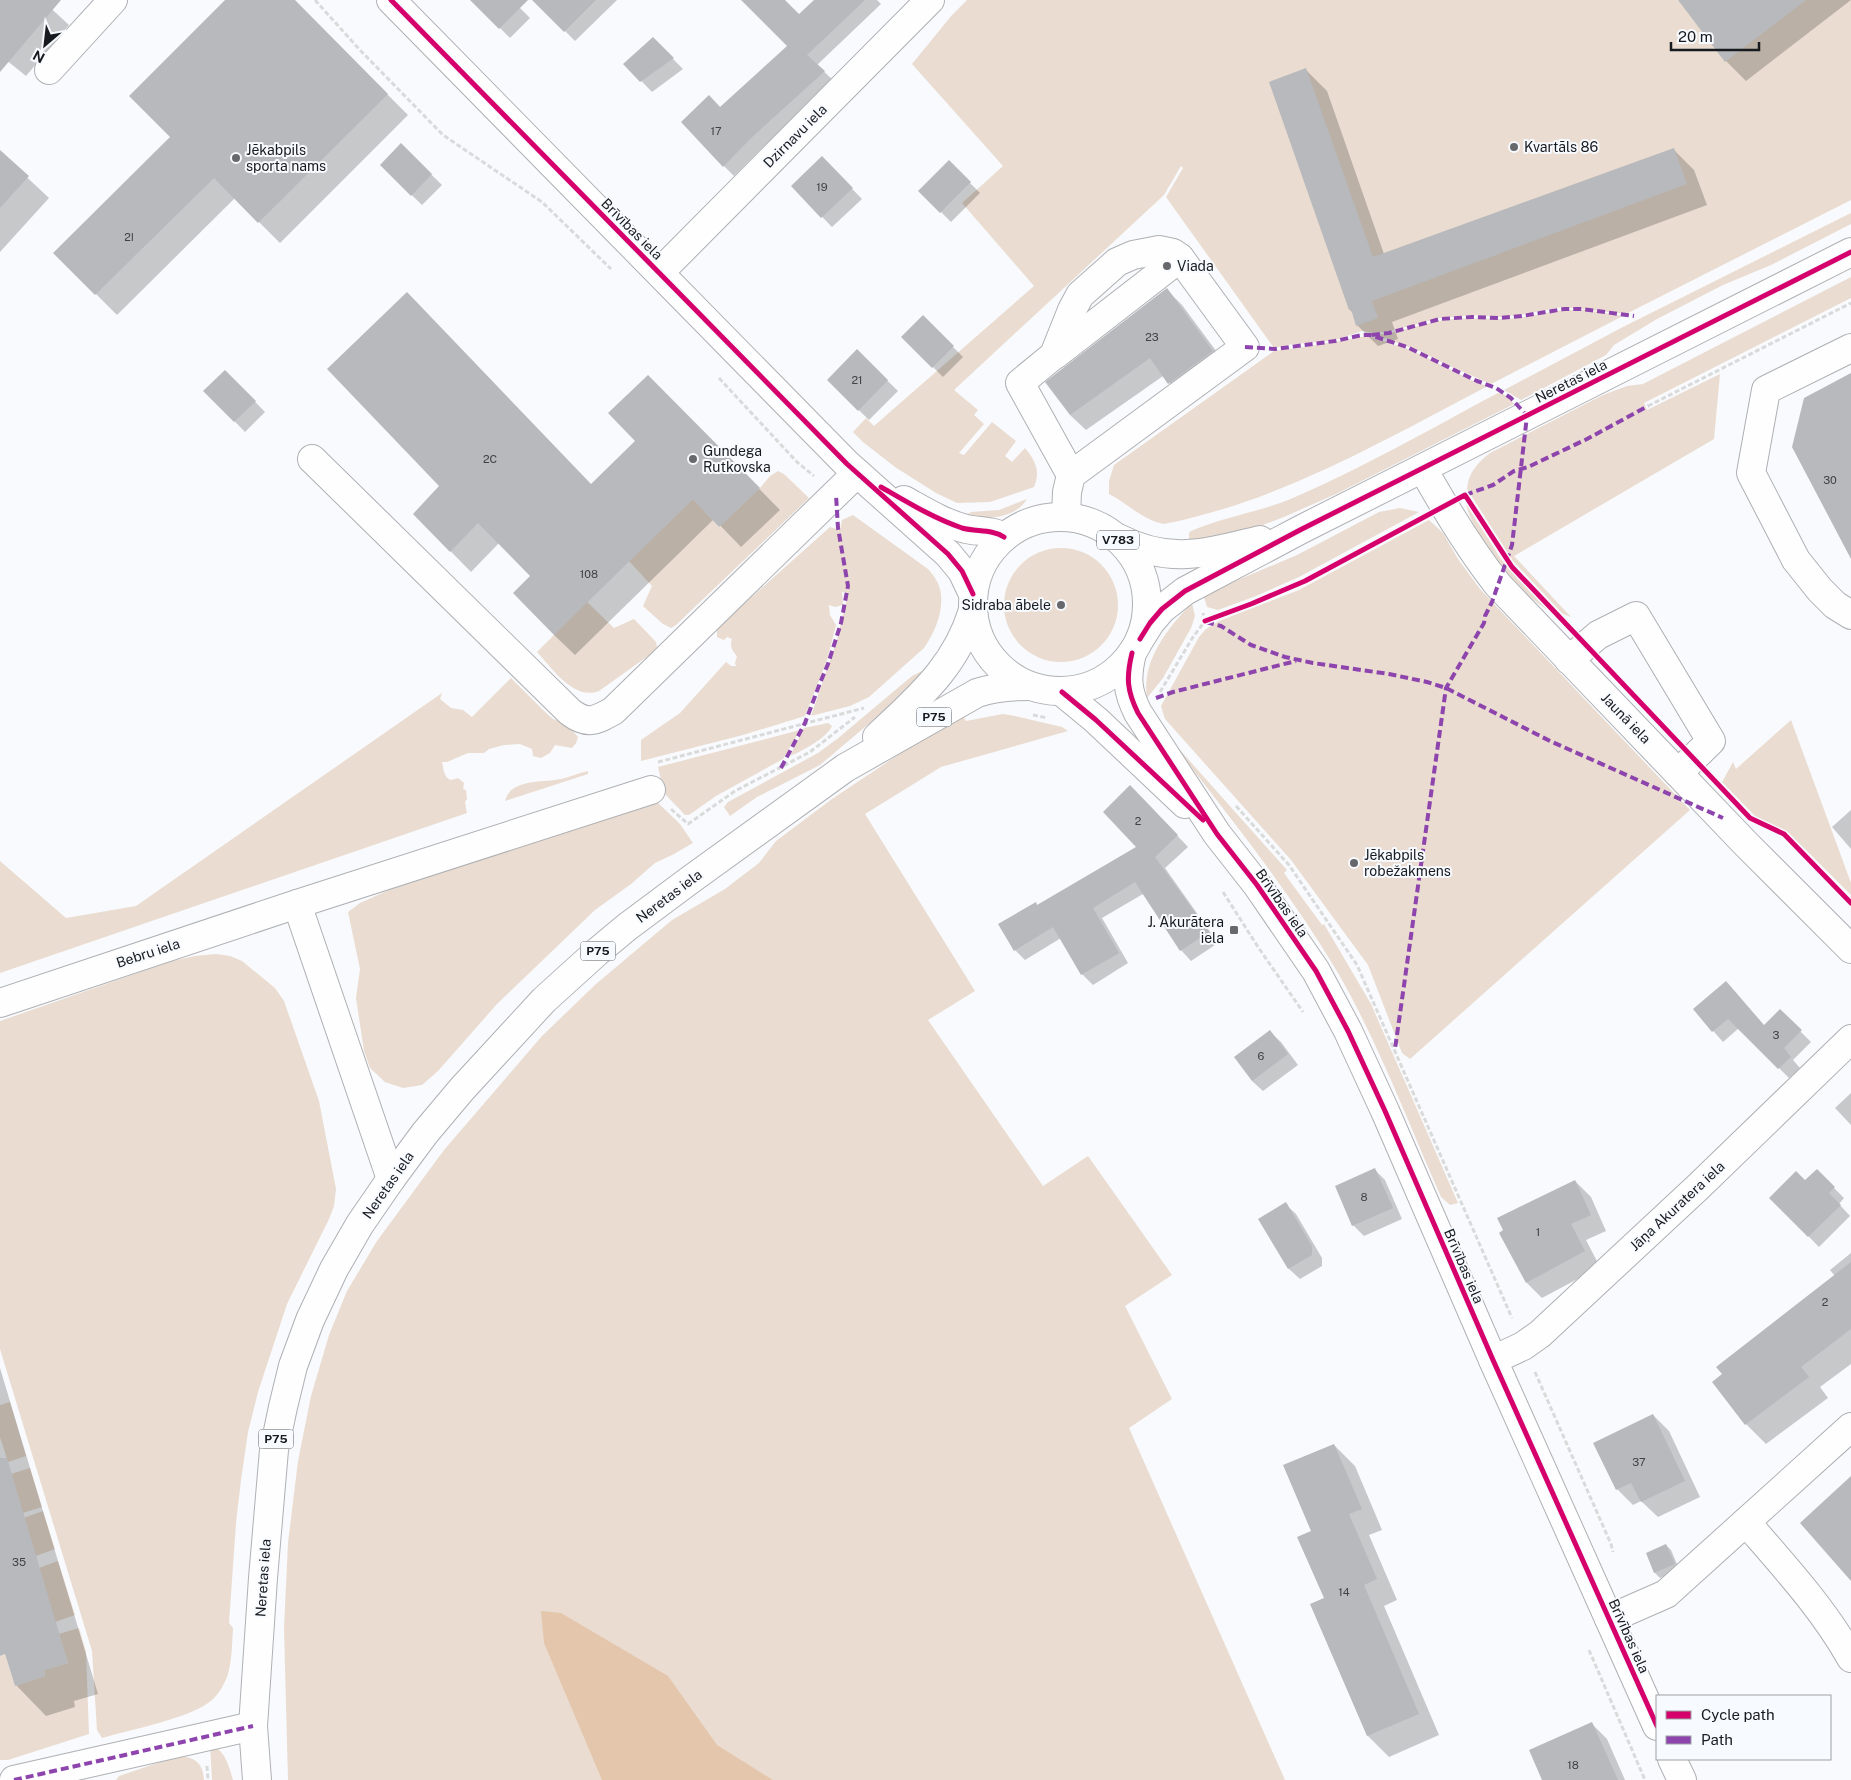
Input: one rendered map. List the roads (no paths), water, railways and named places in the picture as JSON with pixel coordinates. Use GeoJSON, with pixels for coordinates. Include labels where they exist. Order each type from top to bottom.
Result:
{"type":"FeatureCollection","features":[{"type":"Feature","properties":{"kind":"main road"},"geometry":{"type":"LineString","coordinates":[[49,70],[112,0]]}},
{"type":"Feature","properties":{"kind":"main road","name":"Brīvības iela"},"geometry":{"type":"LineString","coordinates":[[391,0],[857,473]]}},
{"type":"Feature","properties":{"kind":"main road","name":"Dzirnavu iela"},"geometry":{"type":"LineString","coordinates":[[660,272],[930,0]]}},
{"type":"Feature","properties":{"kind":"main road"},"geometry":{"type":"LineString","coordinates":[[1066,518],[1070,475],[1020,383],[1054,355],[1080,295],[1117,262],[1133,255],[1159,250],[1174,253],[1180,258],[1245,347],[1070,475]]}},
{"type":"Feature","properties":{"kind":"main road","name":"Neretas iela"},"geometry":{"type":"LineString","coordinates":[[1300,530],[1851,252]]}},
{"type":"Feature","properties":{"kind":"main road"},"geometry":{"type":"LineString","coordinates":[[1851,348],[1766,390],[1751,473],[1796,560],[1820,590],[1836,605],[1851,615]]}},
{"type":"Feature","properties":{"kind":"main road"},"geometry":{"type":"LineString","coordinates":[[312,459],[570,712],[584,721],[593,721],[613,711],[857,473],[945,522],[981,532],[996,532],[1004,537]]}},
{"type":"Feature","properties":{"kind":"main road","name":"Jaunā iela"},"geometry":{"type":"LineString","coordinates":[[1423,469],[1474,554],[1498,585],[1851,950]]}},
{"type":"Feature","properties":{"kind":"main road","name":"V783"},"geometry":{"type":"LineString","coordinates":[[857,473],[948,554],[962,571],[973,602]]}},
{"type":"Feature","properties":{"kind":"main road","name":"V783"},"geometry":{"type":"LineString","coordinates":[[1049,518],[1066,518],[1082,520],[1112,534],[1129,553],[1142,574],[1146,590],[1147,607],[1145,623],[1136,646],[1122,666],[1109,677],[1094,685],[1062,692],[1029,686],[1014,679],[1001,669],[981,642],[975,627],[973,602],[976,578],[983,562],[1004,537],[1033,521],[1049,518]]}},
{"type":"Feature","properties":{"kind":"main road"},"geometry":{"type":"LineString","coordinates":[[1112,534],[1149,551],[1178,555],[1212,551],[1300,530]]}},
{"type":"Feature","properties":{"kind":"main road"},"geometry":{"type":"LineString","coordinates":[[1217,834],[1146,726],[1131,698],[1127,677],[1136,646],[1150,623],[1175,597],[1300,530]]}},
{"type":"Feature","properties":{"kind":"main road"},"geometry":{"type":"LineString","coordinates":[[845,768],[939,676],[967,628],[973,602]]}},
{"type":"Feature","properties":{"kind":"main road"},"geometry":{"type":"LineString","coordinates":[[1569,660],[1598,635],[1636,616],[1711,741],[1678,773]]}},
{"type":"Feature","properties":{"kind":"main road","name":"P75"},"geometry":{"type":"LineString","coordinates":[[845,768],[977,693],[1007,686],[1029,686]]}},
{"type":"Feature","properties":{"kind":"main road","name":"V783"},"geometry":{"type":"LineString","coordinates":[[1062,692],[1096,720],[1217,834]]}},
{"type":"Feature","properties":{"kind":"main road","name":"Neretas iela"},"geometry":{"type":"LineString","coordinates":[[257,1780],[253,1726],[268,1506],[274,1450],[282,1407],[293,1366],[310,1320],[334,1269],[360,1224],[390,1179],[425,1133],[544,1000],[635,921],[845,768]]}},
{"type":"Feature","properties":{"kind":"main road","name":"Bebru iela"},"geometry":{"type":"LineString","coordinates":[[0,1003],[297,904],[651,790]]}},
{"type":"Feature","properties":{"kind":"main road","name":"Brīvības iela"},"geometry":{"type":"LineString","coordinates":[[1217,834],[1257,885],[1316,971],[1343,1023],[1386,1111],[1493,1360],[1656,1724]]}},
{"type":"Feature","properties":{"kind":"main road"},"geometry":{"type":"LineString","coordinates":[[297,904],[390,1179]]}},
{"type":"Feature","properties":{"kind":"main road","name":"Jāņa Akuratera iela"},"geometry":{"type":"LineString","coordinates":[[1493,1360],[1523,1346],[1540,1334],[1698,1187],[1851,1039]]}},
{"type":"Feature","properties":{"kind":"main road"},"geometry":{"type":"LineString","coordinates":[[1609,1619],[1666,1594],[1851,1427]]}},
{"type":"Feature","properties":{"kind":"main road"},"geometry":{"type":"LineString","coordinates":[[1746,1522],[1815,1603],[1840,1638],[1851,1658]]}},
{"type":"Feature","properties":{"kind":"main road"},"geometry":{"type":"LineString","coordinates":[[14,1780],[253,1726]]}},
{"type":"Feature","properties":{"kind":"main road"},"geometry":{"type":"LineString","coordinates":[[1672,1760],[1682,1780]]}},
{"type":"Feature","properties":{"kind":"place","name":"Kvartāls 86"},"geometry":{"type":"Point","coordinates":[1514,147]}},
{"type":"Feature","properties":{"kind":"place","name":"Jēkabpils sporta nams"},"geometry":{"type":"Point","coordinates":[236,158]}},
{"type":"Feature","properties":{"kind":"place","name":"Viada"},"geometry":{"type":"Point","coordinates":[1167,266]}},
{"type":"Feature","properties":{"kind":"place","name":"Gundega Rutkovska"},"geometry":{"type":"Point","coordinates":[693,459]}},
{"type":"Feature","properties":{"kind":"place","name":"Sidraba ābele"},"geometry":{"type":"Point","coordinates":[1061,605]}},
{"type":"Feature","properties":{"kind":"place","name":"Jēkabpils robežakmens"},"geometry":{"type":"Point","coordinates":[1354,863]}},
{"type":"Feature","properties":{"kind":"place","name":"J. Akurātera iela"},"geometry":{"type":"Point","coordinates":[1234,930]}}]}
